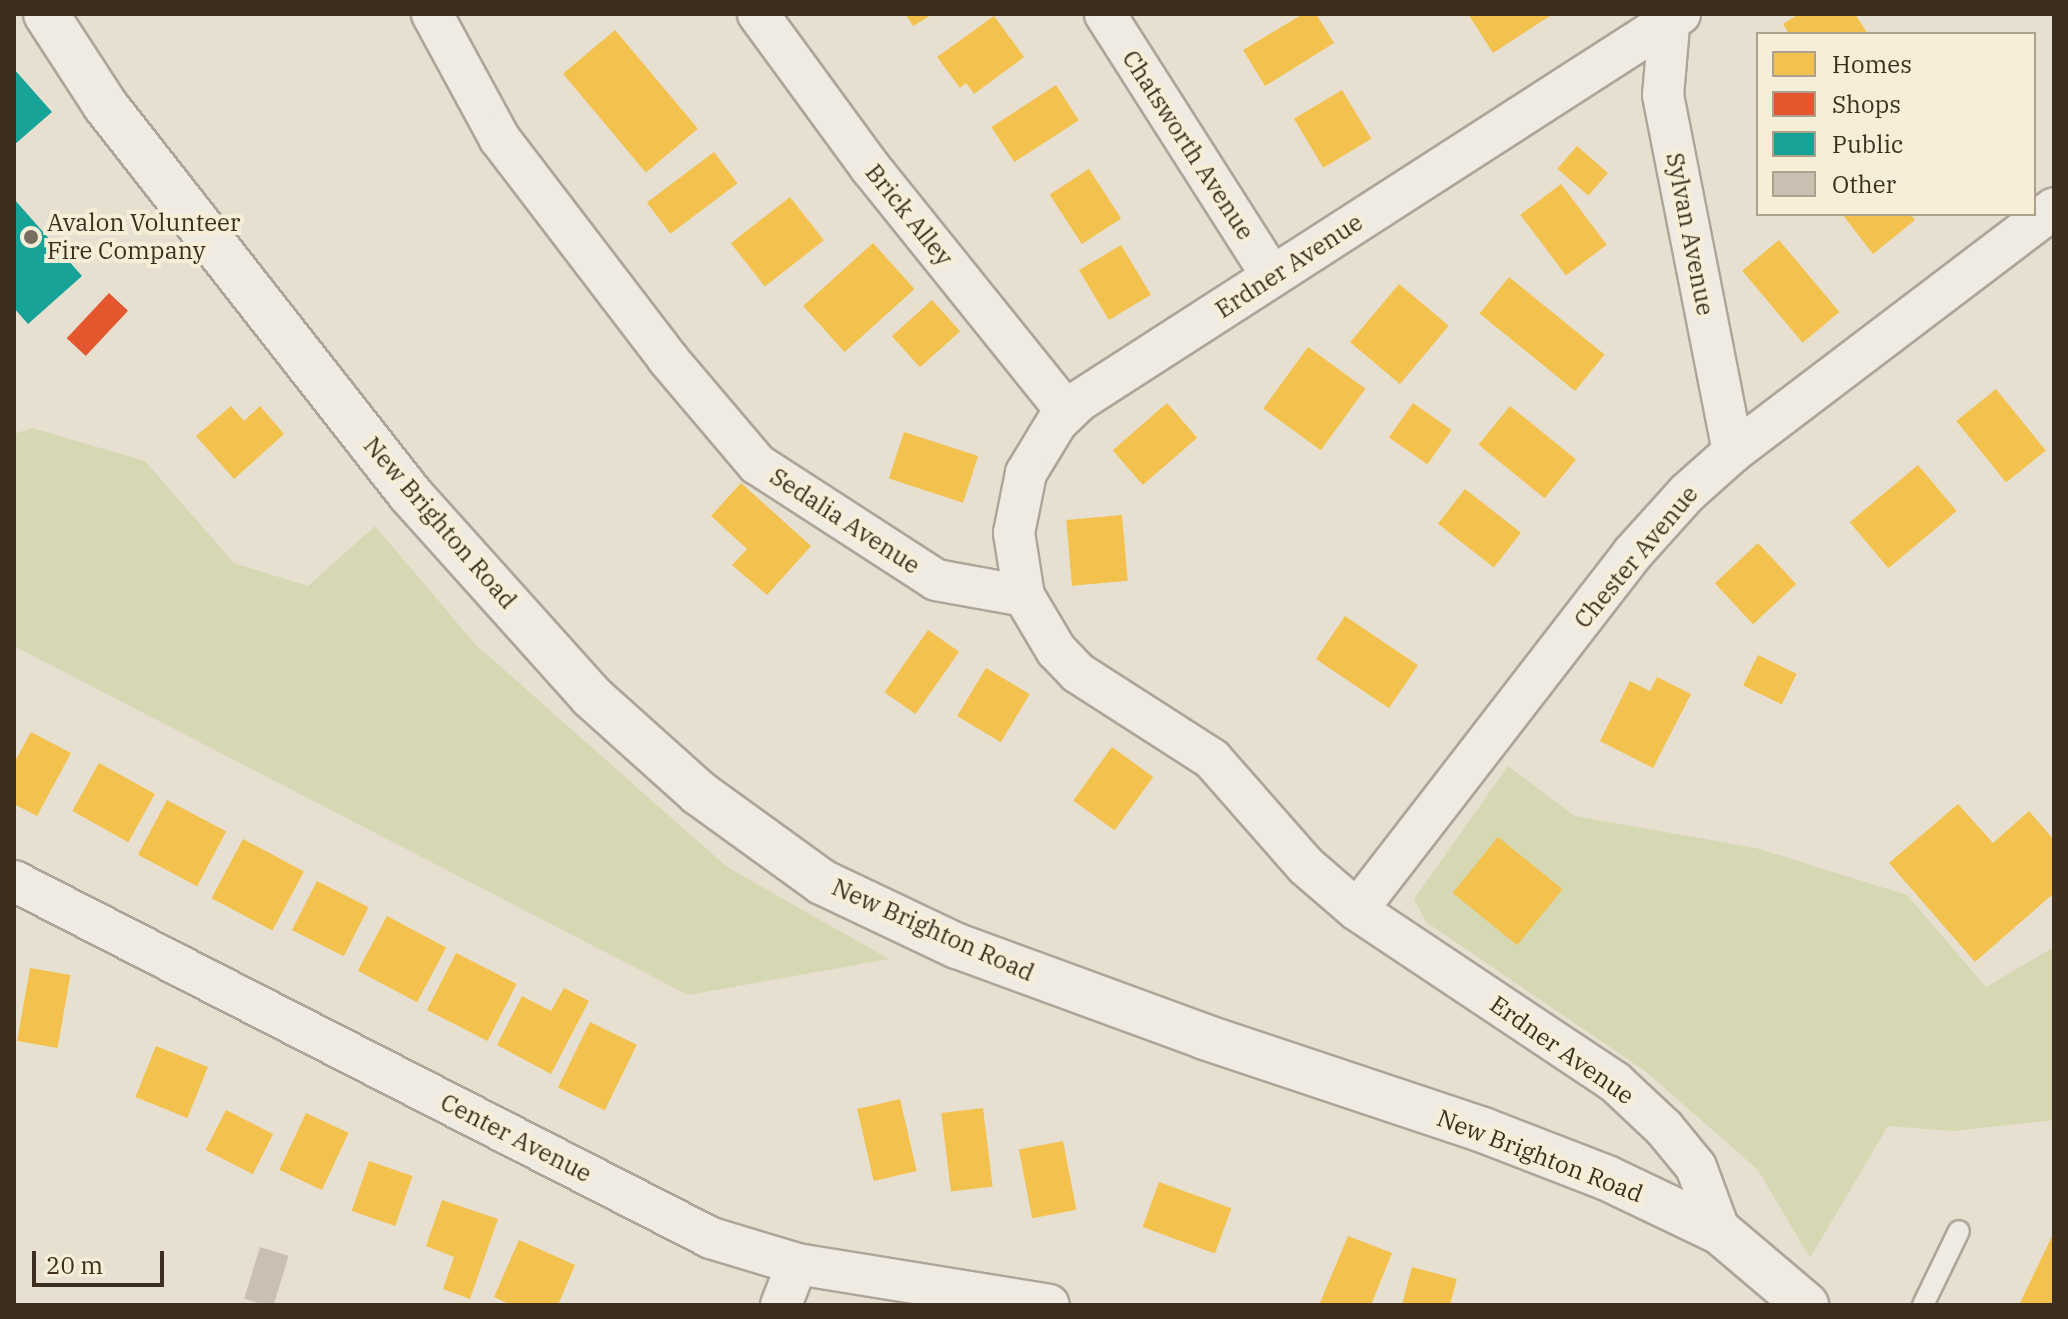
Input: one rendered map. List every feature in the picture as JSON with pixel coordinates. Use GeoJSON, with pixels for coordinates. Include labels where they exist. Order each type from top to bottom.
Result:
{"type":"FeatureCollection","features":[{"type":"Feature","properties":{"kind":"street","name":"New Brighton Road"},"geometry":{"type":"LineString","coordinates":[[46,14],[105,105],[410,494],[591,696],[699,793],[822,882],[957,946],[1205,1037],[1483,1130],[1607,1178],[1720,1232],[1806,1305]]}},
{"type":"Feature","properties":{"kind":"street","name":"Sedalia Avenue"},"geometry":{"type":"LineString","coordinates":[[432,14],[500,139],[668,359],[757,464],[936,580],[1024,596]]}},
{"type":"Feature","properties":{"kind":"street","name":"Brick Alley"},"geometry":{"type":"LineString","coordinates":[[758,14],[870,167],[1066,411]]}},
{"type":"Feature","properties":{"kind":"street","name":"Chatsworth Avenue"},"geometry":{"type":"LineString","coordinates":[[1105,14],[1272,276]]}},
{"type":"Feature","properties":{"kind":"street","name":"Erdner Avenue"},"geometry":{"type":"LineString","coordinates":[[1024,596],[1014,533],[1018,503],[1039,447],[1066,411],[1674,16]]}},
{"type":"Feature","properties":{"kind":"street","name":"Sylvan Avenue"},"geometry":{"type":"LineString","coordinates":[[1674,16],[1663,95],[1733,452]]}},
{"type":"Feature","properties":{"kind":"street","name":"Chester Avenue"},"geometry":{"type":"LineString","coordinates":[[1357,910],[1632,554],[1733,452],[2054,208]]}},
{"type":"Feature","properties":{"kind":"street"},"geometry":{"type":"LineString","coordinates":[[1024,596],[1038,625],[1078,673],[1212,759],[1306,866],[1357,910]]}},
{"type":"Feature","properties":{"kind":"street","name":"Center Avenue"},"geometry":{"type":"LineString","coordinates":[[14,881],[711,1238],[797,1264],[1049,1305]]}},
{"type":"Feature","properties":{"kind":"street","name":"Erdner Avenue"},"geometry":{"type":"LineString","coordinates":[[1357,910],[1615,1082],[1664,1128],[1696,1167],[1720,1232]]}},
{"type":"Feature","properties":{"kind":"street"},"geometry":{"type":"LineString","coordinates":[[781,1305],[797,1264]]}},
{"type":"Feature","properties":{"kind":"lane"},"geometry":{"type":"LineString","coordinates":[[1923,1305],[1959,1231]]}},
{"type":"Feature","properties":{"kind":"green space"},"geometry":{"type":"Polygon","coordinates":[[[32,428],[145,461],[234,563],[308,586],[375,526],[476,645],[727,867],[889,959],[688,995],[14,646],[14,434],[32,428]]]}},
{"type":"Feature","properties":{"kind":"green space"},"geometry":{"type":"Polygon","coordinates":[[[1508,766],[1575,816],[1756,848],[1907,895],[1986,987],[2054,947],[2054,1120],[1953,1131],[1888,1126],[1810,1258],[1758,1170],[1645,1071],[1426,922],[1414,899],[1508,766]]]}},
{"type":"Feature","properties":{"kind":"building: Homes"},"geometry":{"type":"Polygon","coordinates":[[[905,14],[933,14],[913,26],[905,14]]]}},
{"type":"Feature","properties":{"kind":"building: Homes"},"geometry":{"type":"Polygon","coordinates":[[[1303,14],[1316,14],[1334,43],[1265,86],[1243,50],[1303,14]]]}},
{"type":"Feature","properties":{"kind":"building: Homes"},"geometry":{"type":"Polygon","coordinates":[[[1468,14],[1553,14],[1493,53],[1468,14]]]}},
{"type":"Feature","properties":{"kind":"building: Homes"},"geometry":{"type":"Polygon","coordinates":[[[1799,14],[1855,14],[1867,32],[1788,32],[1783,24],[1799,14]]]}},
{"type":"Feature","properties":{"kind":"building: Homes"},"geometry":{"type":"Polygon","coordinates":[[[994,16],[1024,57],[974,94],[966,83],[960,88],[937,57],[994,16]]]}},
{"type":"Feature","properties":{"kind":"building: Homes"},"geometry":{"type":"Polygon","coordinates":[[[615,30],[698,129],[646,173],[563,74],[615,30]]]}},
{"type":"Feature","properties":{"kind":"building: Homes"},"geometry":{"type":"Polygon","coordinates":[[[1056,85],[1079,120],[1014,162],[991,127],[1056,85]]]}},
{"type":"Feature","properties":{"kind":"building: Homes"},"geometry":{"type":"Polygon","coordinates":[[[1342,90],[1371,139],[1323,168],[1294,119],[1342,90]]]}},
{"type":"Feature","properties":{"kind":"building: Homes"},"geometry":{"type":"Polygon","coordinates":[[[1577,146],[1608,173],[1588,196],[1557,169],[1577,146]]]}},
{"type":"Feature","properties":{"kind":"building: Homes"},"geometry":{"type":"Polygon","coordinates":[[[714,152],[737,183],[670,234],[647,203],[714,152]]]}},
{"type":"Feature","properties":{"kind":"building: Homes"},"geometry":{"type":"Polygon","coordinates":[[[1089,169],[1121,218],[1082,244],[1050,195],[1089,169]]]}},
{"type":"Feature","properties":{"kind":"building: Homes"},"geometry":{"type":"Polygon","coordinates":[[[1561,184],[1607,245],[1566,275],[1520,215],[1561,184]]]}},
{"type":"Feature","properties":{"kind":"building: Homes"},"geometry":{"type":"Polygon","coordinates":[[[790,197],[824,240],[765,287],[731,243],[790,197]]]}},
{"type":"Feature","properties":{"kind":"building: Homes"},"geometry":{"type":"Polygon","coordinates":[[[1844,216],[1912,216],[1915,220],[1873,254],[1844,216]]]}},
{"type":"Feature","properties":{"kind":"building: Homes"},"geometry":{"type":"Polygon","coordinates":[[[1779,240],[1839,312],[1803,343],[1742,271],[1779,240]]]}},
{"type":"Feature","properties":{"kind":"building: Homes"},"geometry":{"type":"Polygon","coordinates":[[[873,243],[914,289],[845,352],[803,306],[873,243]]]}},
{"type":"Feature","properties":{"kind":"building: Homes"},"geometry":{"type":"Polygon","coordinates":[[[1121,245],[1151,295],[1109,320],[1079,270],[1121,245]]]}},
{"type":"Feature","properties":{"kind":"building: Homes"},"geometry":{"type":"Polygon","coordinates":[[[1509,277],[1605,354],[1575,391],[1479,314],[1509,277]]]}},
{"type":"Feature","properties":{"kind":"building: Homes"},"geometry":{"type":"Polygon","coordinates":[[[1399,284],[1449,326],[1400,384],[1350,342],[1399,284]]]}},
{"type":"Feature","properties":{"kind":"building: Homes"},"geometry":{"type":"Polygon","coordinates":[[[932,300],[960,331],[920,367],[892,336],[932,300]]]}},
{"type":"Feature","properties":{"kind":"building: Homes"},"geometry":{"type":"Polygon","coordinates":[[[1308,347],[1365,389],[1321,450],[1263,408],[1308,347]]]}},
{"type":"Feature","properties":{"kind":"building: Homes"},"geometry":{"type":"Polygon","coordinates":[[[1996,389],[2046,450],[2006,482],[1956,421],[1996,389]]]}},
{"type":"Feature","properties":{"kind":"building: Homes"},"geometry":{"type":"Polygon","coordinates":[[[1167,403],[1197,438],[1143,485],[1113,450],[1167,403]]]}},
{"type":"Feature","properties":{"kind":"building: Homes"},"geometry":{"type":"Polygon","coordinates":[[[1413,403],[1452,430],[1427,464],[1389,437],[1413,403]]]}},
{"type":"Feature","properties":{"kind":"building: Homes"},"geometry":{"type":"Polygon","coordinates":[[[231,406],[244,421],[260,406],[284,434],[234,479],[196,436],[231,406]]]}},
{"type":"Feature","properties":{"kind":"building: Homes"},"geometry":{"type":"Polygon","coordinates":[[[1510,406],[1576,459],[1545,498],[1479,445],[1510,406]]]}},
{"type":"Feature","properties":{"kind":"building: Homes"},"geometry":{"type":"Polygon","coordinates":[[[904,432],[978,456],[963,503],[889,479],[904,432]]]}},
{"type":"Feature","properties":{"kind":"building: Homes"},"geometry":{"type":"Polygon","coordinates":[[[1918,465],[1957,511],[1888,568],[1850,522],[1918,465]]]}},
{"type":"Feature","properties":{"kind":"building: Homes"},"geometry":{"type":"Polygon","coordinates":[[[741,483],[811,546],[767,595],[732,565],[747,549],[711,516],[741,483]]]}},
{"type":"Feature","properties":{"kind":"building: Homes"},"geometry":{"type":"Polygon","coordinates":[[[1465,489],[1521,533],[1494,567],[1438,524],[1465,489]]]}},
{"type":"Feature","properties":{"kind":"building: Homes"},"geometry":{"type":"Polygon","coordinates":[[[1122,515],[1128,581],[1072,586],[1066,520],[1122,515]]]}},
{"type":"Feature","properties":{"kind":"building: Homes"},"geometry":{"type":"Polygon","coordinates":[[[1758,543],[1796,584],[1753,624],[1715,583],[1758,543]]]}},
{"type":"Feature","properties":{"kind":"building: Homes"},"geometry":{"type":"Polygon","coordinates":[[[1345,616],[1418,665],[1389,708],[1316,659],[1345,616]]]}},
{"type":"Feature","properties":{"kind":"building: Homes"},"geometry":{"type":"Polygon","coordinates":[[[928,630],[959,652],[916,714],[884,692],[928,630]]]}},
{"type":"Feature","properties":{"kind":"building: Homes"},"geometry":{"type":"Polygon","coordinates":[[[1758,655],[1797,674],[1782,704],[1743,686],[1758,655]]]}},
{"type":"Feature","properties":{"kind":"building: Homes"},"geometry":{"type":"Polygon","coordinates":[[[986,668],[1030,694],[1001,742],[957,716],[986,668]]]}},
{"type":"Feature","properties":{"kind":"building: Homes"},"geometry":{"type":"Polygon","coordinates":[[[1657,677],[1691,694],[1653,768],[1600,741],[1630,681],[1650,691],[1657,677]]]}},
{"type":"Feature","properties":{"kind":"building: Homes"},"geometry":{"type":"Polygon","coordinates":[[[31,732],[71,753],[37,816],[14,804],[14,763],[31,732]]]}},
{"type":"Feature","properties":{"kind":"building: Homes"},"geometry":{"type":"Polygon","coordinates":[[[1112,747],[1153,777],[1114,830],[1073,800],[1112,747]]]}},
{"type":"Feature","properties":{"kind":"building: Homes"},"geometry":{"type":"Polygon","coordinates":[[[99,763],[155,794],[128,842],[72,811],[99,763]]]}},
{"type":"Feature","properties":{"kind":"building: Homes"},"geometry":{"type":"Polygon","coordinates":[[[167,800],[226,831],[197,886],[138,855],[167,800]]]}},
{"type":"Feature","properties":{"kind":"building: Homes"},"geometry":{"type":"Polygon","coordinates":[[[1958,804],[1993,843],[2029,811],[2054,840],[2054,893],[1975,962],[1889,863],[1958,804]]]}},
{"type":"Feature","properties":{"kind":"building: Homes"},"geometry":{"type":"Polygon","coordinates":[[[1498,837],[1563,889],[1517,945],[1453,893],[1498,837]]]}},
{"type":"Feature","properties":{"kind":"building: Homes"},"geometry":{"type":"Polygon","coordinates":[[[243,839],[304,871],[272,931],[212,898],[243,839]]]}},
{"type":"Feature","properties":{"kind":"building: Homes"},"geometry":{"type":"Polygon","coordinates":[[[317,881],[369,907],[344,956],[292,930],[317,881]]]}},
{"type":"Feature","properties":{"kind":"building: Homes"},"geometry":{"type":"Polygon","coordinates":[[[387,916],[446,947],[417,1002],[358,971],[387,916]]]}},
{"type":"Feature","properties":{"kind":"building: Homes"},"geometry":{"type":"Polygon","coordinates":[[[456,953],[517,984],[488,1041],[427,1010],[456,953]]]}},
{"type":"Feature","properties":{"kind":"building: Homes"},"geometry":{"type":"Polygon","coordinates":[[[30,968],[70,975],[58,1048],[17,1041],[30,968]]]}},
{"type":"Feature","properties":{"kind":"building: Homes"},"geometry":{"type":"Polygon","coordinates":[[[564,988],[589,1001],[551,1074],[497,1045],[522,996],[551,1011],[564,988]]]}},
{"type":"Feature","properties":{"kind":"building: Homes"},"geometry":{"type":"Polygon","coordinates":[[[590,1022],[637,1045],[605,1110],[558,1088],[590,1022]]]}},
{"type":"Feature","properties":{"kind":"building: Homes"},"geometry":{"type":"Polygon","coordinates":[[[156,1046],[208,1067],[187,1118],[135,1097],[156,1046]]]}},
{"type":"Feature","properties":{"kind":"building: Homes"},"geometry":{"type":"Polygon","coordinates":[[[900,1099],[917,1171],[874,1181],[857,1109],[900,1099]]]}},
{"type":"Feature","properties":{"kind":"building: Homes"},"geometry":{"type":"Polygon","coordinates":[[[983,1108],[993,1186],[951,1192],[941,1113],[983,1108]]]}},
{"type":"Feature","properties":{"kind":"building: Homes"},"geometry":{"type":"Polygon","coordinates":[[[226,1110],[273,1134],[253,1174],[206,1150],[226,1110]]]}},
{"type":"Feature","properties":{"kind":"building: Homes"},"geometry":{"type":"Polygon","coordinates":[[[306,1113],[349,1133],[322,1190],[279,1170],[306,1113]]]}},
{"type":"Feature","properties":{"kind":"building: Homes"},"geometry":{"type":"Polygon","coordinates":[[[1063,1141],[1076,1210],[1032,1218],[1019,1150],[1063,1141]]]}},
{"type":"Feature","properties":{"kind":"building: Homes"},"geometry":{"type":"Polygon","coordinates":[[[369,1161],[412,1176],[395,1226],[352,1211],[369,1161]]]}},
{"type":"Feature","properties":{"kind":"building: Homes"},"geometry":{"type":"Polygon","coordinates":[[[1159,1182],[1231,1208],[1215,1253],[1143,1227],[1159,1182]]]}},
{"type":"Feature","properties":{"kind":"building: Homes"},"geometry":{"type":"Polygon","coordinates":[[[442,1200],[498,1219],[470,1299],[443,1289],[454,1257],[426,1246],[442,1200]]]}},
{"type":"Feature","properties":{"kind":"building: Homes"},"geometry":{"type":"Polygon","coordinates":[[[2054,1232],[2054,1305],[2019,1305],[2054,1232]]]}},
{"type":"Feature","properties":{"kind":"building: Homes"},"geometry":{"type":"Polygon","coordinates":[[[1348,1236],[1392,1253],[1371,1305],[1319,1305],[1348,1236]]]}},
{"type":"Feature","properties":{"kind":"building: Homes"},"geometry":{"type":"Polygon","coordinates":[[[519,1240],[575,1265],[558,1305],[511,1305],[494,1297],[519,1240]]]}},
{"type":"Feature","properties":{"kind":"building: Homes"},"geometry":{"type":"Polygon","coordinates":[[[1412,1267],[1457,1279],[1450,1305],[1402,1305],[1412,1267]]]}},
{"type":"Feature","properties":{"kind":"building: Shops"},"geometry":{"type":"Polygon","coordinates":[[[109,293],[128,311],[86,356],[67,338],[109,293]]]}},
{"type":"Feature","properties":{"kind":"building: Public","name":"Avalon Volunteer Fire Company"},"geometry":{"type":"Polygon","coordinates":[[[14,69],[52,112],[14,145],[14,69]]]}},
{"type":"Feature","properties":{"kind":"building: Public","name":"Avalon Volunteer Fire Company"},"geometry":{"type":"Polygon","coordinates":[[[14,199],[82,276],[28,324],[14,308],[14,199]]]}},
{"type":"Feature","properties":{"kind":"building: Other"},"geometry":{"type":"Polygon","coordinates":[[[260,1247],[289,1256],[274,1305],[244,1299],[260,1247]]]}},
{"type":"Feature","properties":{"kind":"place","name":"Avalon Volunteer Fire Company"},"geometry":{"type":"Point","coordinates":[31,237]}}]}
